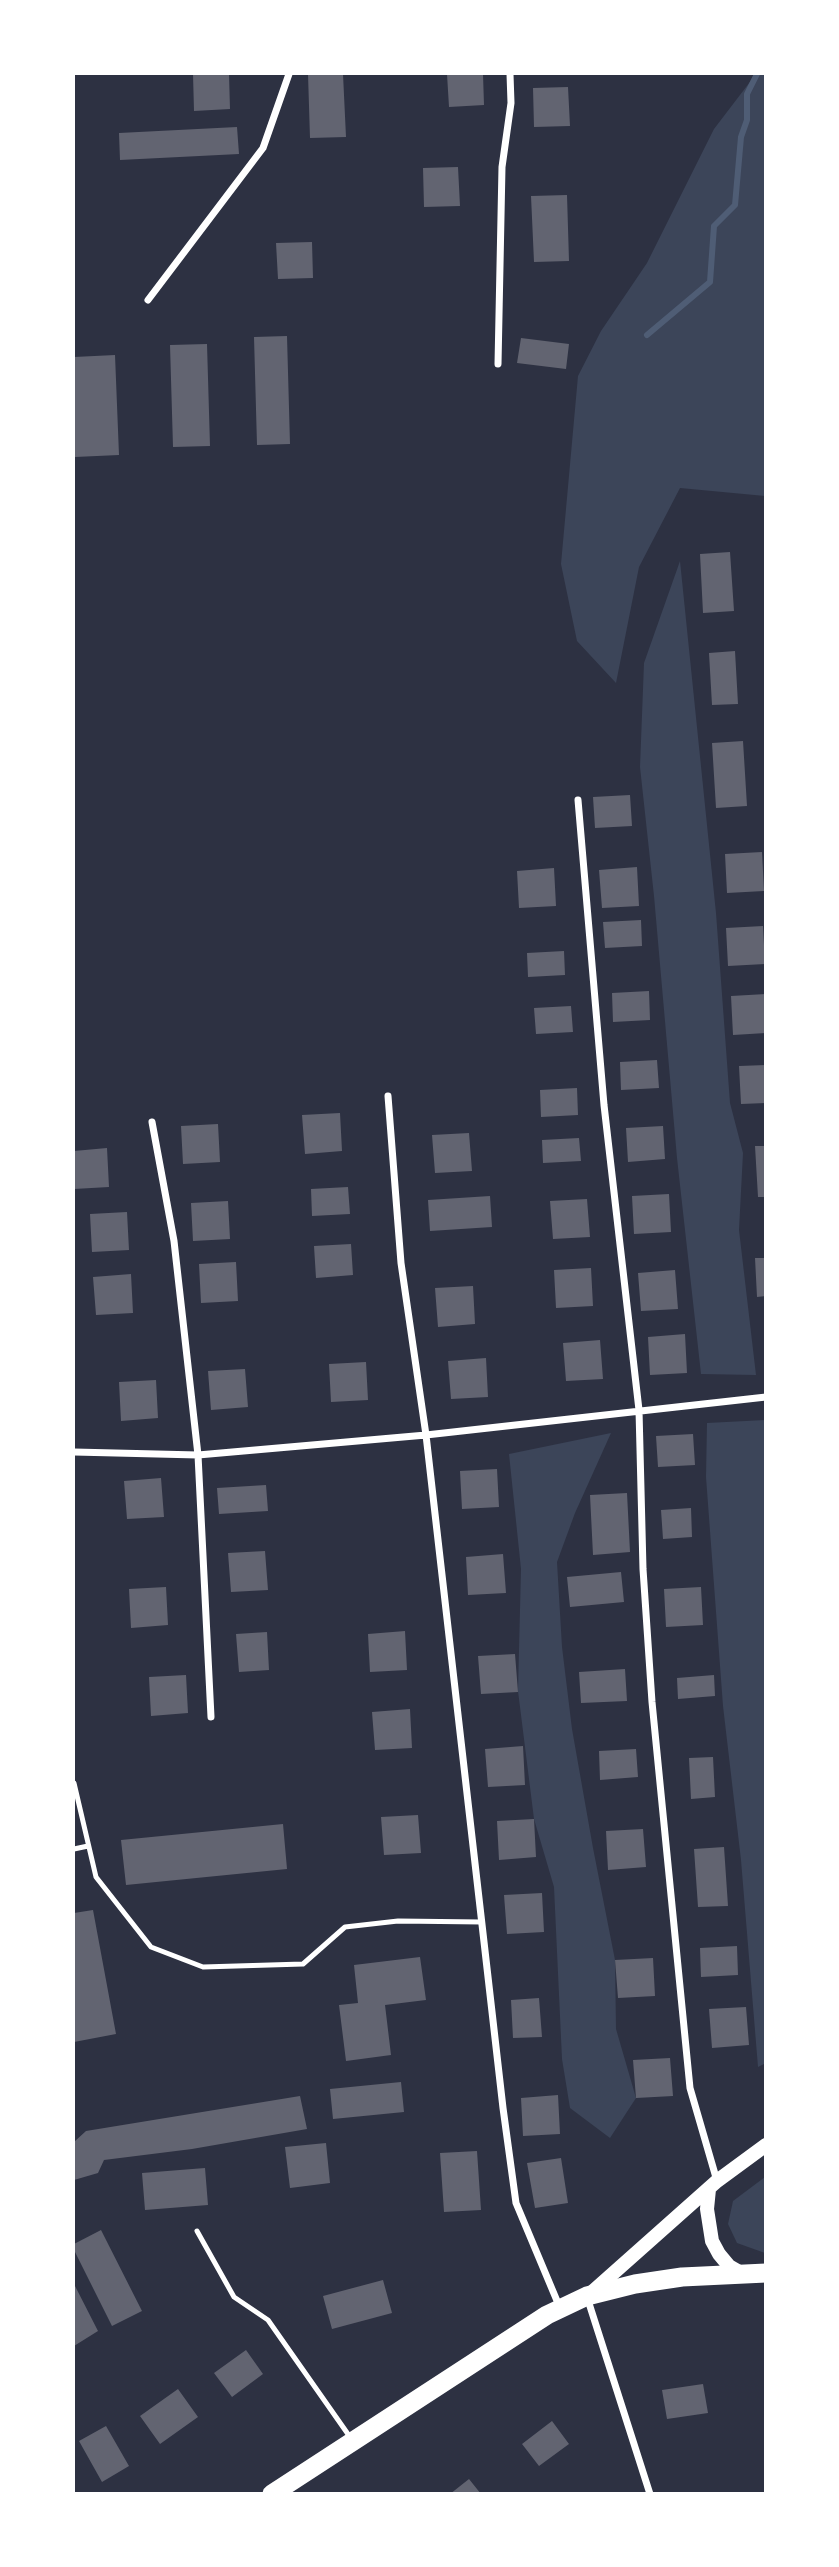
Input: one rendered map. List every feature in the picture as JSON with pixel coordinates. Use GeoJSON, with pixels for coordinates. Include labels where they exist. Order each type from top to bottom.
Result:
{"type":"FeatureCollection","features":[{"type":"Feature","properties":{"kind":"highway"},"geometry":{"type":"LineString","coordinates":[[272,2494],[547,2315],[587,2296],[635,2284],[682,2277],[765,2273]]}},
{"type":"Feature","properties":{"kind":"main road"},"geometry":{"type":"LineString","coordinates":[[587,2296],[713,2185],[765,2145]]}},
{"type":"Feature","properties":{"kind":"main road"},"geometry":{"type":"LineString","coordinates":[[713,2185],[707,2208],[712,2241],[729,2266],[745,2274]]}},
{"type":"Feature","properties":{"kind":"street"},"geometry":{"type":"LineString","coordinates":[[148,300],[263,148],[289,74]]}},
{"type":"Feature","properties":{"kind":"street"},"geometry":{"type":"LineString","coordinates":[[498,364],[502,167],[511,103],[510,74]]}},
{"type":"Feature","properties":{"kind":"street"},"geometry":{"type":"LineString","coordinates":[[578,800],[604,1105],[639,1410],[643,1569],[652,1702],[690,2088],[713,2185]]}},
{"type":"Feature","properties":{"kind":"street"},"geometry":{"type":"LineString","coordinates":[[387,1096],[401,1263],[426,1435],[516,2203],[560,2309]]}},
{"type":"Feature","properties":{"kind":"street"},"geometry":{"type":"LineString","coordinates":[[152,1122],[174,1241],[198,1455],[211,1717]]}},
{"type":"Feature","properties":{"kind":"street"},"geometry":{"type":"LineString","coordinates":[[74,1452],[198,1455],[426,1435],[765,1397]]}},
{"type":"Feature","properties":{"kind":"street"},"geometry":{"type":"LineString","coordinates":[[587,2296],[650,2494]]}},
{"type":"Feature","properties":{"kind":"lane"},"geometry":{"type":"LineString","coordinates":[[74,1783],[96,1877],[151,1947],[204,1967],[303,1964],[345,1927],[398,1921],[482,1922]]}},
{"type":"Feature","properties":{"kind":"lane"},"geometry":{"type":"LineString","coordinates":[[74,1849],[88,1846]]}},
{"type":"Feature","properties":{"kind":"lane"},"geometry":{"type":"LineString","coordinates":[[197,2231],[234,2297],[268,2320],[353,2441]]}},
{"type":"Feature","properties":{"kind":"shaded area"},"geometry":{"type":"Polygon","coordinates":[[[756,74],[766,74],[765,496],[680,488],[639,567],[616,683],[577,641],[561,564],[578,376],[601,331],[647,263],[714,129],[756,74]]]}},
{"type":"Feature","properties":{"kind":"shaded area"},"geometry":{"type":"Polygon","coordinates":[[[680,561],[716,913],[730,1103],[743,1153],[739,1230],[756,1375],[701,1374],[677,1158],[640,767],[644,663],[680,561]]]}},
{"type":"Feature","properties":{"kind":"shaded area"},"geometry":{"type":"Polygon","coordinates":[[[765,1420],[766,2063],[758,2067],[741,1860],[723,1706],[706,1477],[707,1423],[765,1420]]]}},
{"type":"Feature","properties":{"kind":"shaded area"},"geometry":{"type":"Polygon","coordinates":[[[611,1433],[575,1513],[557,1562],[562,1647],[572,1729],[615,1960],[616,2029],[636,2098],[610,2138],[570,2108],[562,2059],[554,1887],[534,1819],[518,1691],[521,1569],[509,1454],[611,1433]]]}},
{"type":"Feature","properties":{"kind":"shaded area"},"geometry":{"type":"Polygon","coordinates":[[[765,2177],[765,2253],[737,2243],[728,2224],[733,2201],[765,2177]]]}},
{"type":"Feature","properties":{"kind":"building"},"geometry":{"type":"Polygon","coordinates":[[[193,74],[229,74],[230,109],[194,111],[193,74]]]}},
{"type":"Feature","properties":{"kind":"building"},"geometry":{"type":"Polygon","coordinates":[[[308,74],[343,74],[346,137],[310,138],[308,74]]]}},
{"type":"Feature","properties":{"kind":"building"},"geometry":{"type":"Polygon","coordinates":[[[447,74],[483,74],[484,105],[449,107],[447,74]]]}},
{"type":"Feature","properties":{"kind":"building"},"geometry":{"type":"Polygon","coordinates":[[[568,87],[570,126],[534,127],[533,88],[568,87]]]}},
{"type":"Feature","properties":{"kind":"building"},"geometry":{"type":"Polygon","coordinates":[[[237,127],[239,154],[120,160],[119,133],[237,127]]]}},
{"type":"Feature","properties":{"kind":"building"},"geometry":{"type":"Polygon","coordinates":[[[458,167],[460,206],[424,207],[423,168],[458,167]]]}},
{"type":"Feature","properties":{"kind":"building"},"geometry":{"type":"Polygon","coordinates":[[[567,195],[569,261],[534,262],[531,196],[567,195]]]}},
{"type":"Feature","properties":{"kind":"building"},"geometry":{"type":"Polygon","coordinates":[[[312,242],[313,278],[278,279],[276,243],[312,242]]]}},
{"type":"Feature","properties":{"kind":"building"},"geometry":{"type":"Polygon","coordinates":[[[287,336],[290,444],[257,445],[254,337],[287,336]]]}},
{"type":"Feature","properties":{"kind":"building"},"geometry":{"type":"Polygon","coordinates":[[[521,338],[569,344],[566,369],[517,363],[521,338]]]}},
{"type":"Feature","properties":{"kind":"building"},"geometry":{"type":"Polygon","coordinates":[[[207,344],[210,446],[173,447],[170,345],[207,344]]]}},
{"type":"Feature","properties":{"kind":"building"},"geometry":{"type":"Polygon","coordinates":[[[115,355],[119,455],[75,457],[74,357],[115,355]]]}},
{"type":"Feature","properties":{"kind":"building"},"geometry":{"type":"Polygon","coordinates":[[[730,552],[734,611],[703,613],[700,554],[730,552]]]}},
{"type":"Feature","properties":{"kind":"building"},"geometry":{"type":"Polygon","coordinates":[[[735,651],[738,704],[712,705],[709,653],[735,651]]]}},
{"type":"Feature","properties":{"kind":"building"},"geometry":{"type":"Polygon","coordinates":[[[743,741],[747,806],[716,808],[712,743],[743,741]]]}},
{"type":"Feature","properties":{"kind":"building"},"geometry":{"type":"Polygon","coordinates":[[[630,795],[632,826],[595,828],[593,797],[630,795]]]}},
{"type":"Feature","properties":{"kind":"building"},"geometry":{"type":"Polygon","coordinates":[[[762,852],[764,891],[727,893],[725,854],[762,852]]]}},
{"type":"Feature","properties":{"kind":"building"},"geometry":{"type":"Polygon","coordinates":[[[637,867],[639,906],[602,908],[599,870],[637,867]]]}},
{"type":"Feature","properties":{"kind":"building"},"geometry":{"type":"Polygon","coordinates":[[[554,868],[556,906],[519,908],[517,871],[554,868]]]}},
{"type":"Feature","properties":{"kind":"building"},"geometry":{"type":"Polygon","coordinates":[[[641,920],[642,946],[605,948],[603,922],[641,920]]]}},
{"type":"Feature","properties":{"kind":"building"},"geometry":{"type":"Polygon","coordinates":[[[763,926],[765,964],[728,966],[726,928],[763,926]]]}},
{"type":"Feature","properties":{"kind":"building"},"geometry":{"type":"Polygon","coordinates":[[[564,951],[565,975],[528,977],[527,953],[564,951]]]}},
{"type":"Feature","properties":{"kind":"building"},"geometry":{"type":"Polygon","coordinates":[[[649,991],[650,1020],[613,1022],[612,993],[649,991]]]}},
{"type":"Feature","properties":{"kind":"building"},"geometry":{"type":"Polygon","coordinates":[[[766,994],[766,1033],[733,1035],[731,996],[766,994]]]}},
{"type":"Feature","properties":{"kind":"building"},"geometry":{"type":"Polygon","coordinates":[[[571,1006],[573,1032],[536,1034],[534,1008],[571,1006]]]}},
{"type":"Feature","properties":{"kind":"building"},"geometry":{"type":"Polygon","coordinates":[[[657,1060],[659,1088],[621,1090],[620,1062],[657,1060]]]}},
{"type":"Feature","properties":{"kind":"building"},"geometry":{"type":"Polygon","coordinates":[[[766,1065],[766,1103],[741,1104],[739,1066],[766,1065]]]}},
{"type":"Feature","properties":{"kind":"building"},"geometry":{"type":"Polygon","coordinates":[[[577,1088],[578,1115],[541,1117],[540,1090],[577,1088]]]}},
{"type":"Feature","properties":{"kind":"building"},"geometry":{"type":"Polygon","coordinates":[[[340,1113],[342,1151],[305,1154],[302,1115],[340,1113]]]}},
{"type":"Feature","properties":{"kind":"building"},"geometry":{"type":"Polygon","coordinates":[[[218,1124],[220,1162],[183,1164],[181,1126],[218,1124]]]}},
{"type":"Feature","properties":{"kind":"building"},"geometry":{"type":"Polygon","coordinates":[[[663,1126],[665,1159],[628,1162],[626,1128],[663,1126]]]}},
{"type":"Feature","properties":{"kind":"building"},"geometry":{"type":"Polygon","coordinates":[[[469,1133],[472,1171],[435,1173],[432,1135],[469,1133]]]}},
{"type":"Feature","properties":{"kind":"building"},"geometry":{"type":"Polygon","coordinates":[[[579,1138],[581,1161],[543,1163],[542,1140],[579,1138]]]}},
{"type":"Feature","properties":{"kind":"building"},"geometry":{"type":"Polygon","coordinates":[[[755,1146],[766,1146],[766,1197],[758,1197],[755,1146]]]}},
{"type":"Feature","properties":{"kind":"building"},"geometry":{"type":"Polygon","coordinates":[[[107,1148],[109,1187],[74,1189],[74,1151],[107,1148]]]}},
{"type":"Feature","properties":{"kind":"building"},"geometry":{"type":"Polygon","coordinates":[[[348,1187],[350,1214],[312,1216],[311,1189],[348,1187]]]}},
{"type":"Feature","properties":{"kind":"building"},"geometry":{"type":"Polygon","coordinates":[[[669,1194],[671,1232],[634,1234],[632,1196],[669,1194]]]}},
{"type":"Feature","properties":{"kind":"building"},"geometry":{"type":"Polygon","coordinates":[[[490,1196],[492,1227],[430,1231],[428,1200],[490,1196]]]}},
{"type":"Feature","properties":{"kind":"building"},"geometry":{"type":"Polygon","coordinates":[[[587,1199],[590,1237],[553,1239],[550,1201],[587,1199]]]}},
{"type":"Feature","properties":{"kind":"building"},"geometry":{"type":"Polygon","coordinates":[[[228,1201],[230,1239],[193,1241],[191,1203],[228,1201]]]}},
{"type":"Feature","properties":{"kind":"building"},"geometry":{"type":"Polygon","coordinates":[[[127,1212],[129,1250],[92,1252],[90,1214],[127,1212]]]}},
{"type":"Feature","properties":{"kind":"building"},"geometry":{"type":"Polygon","coordinates":[[[351,1244],[353,1275],[316,1278],[314,1246],[351,1244]]]}},
{"type":"Feature","properties":{"kind":"building"},"geometry":{"type":"Polygon","coordinates":[[[755,1258],[766,1258],[766,1296],[757,1297],[755,1258]]]}},
{"type":"Feature","properties":{"kind":"building"},"geometry":{"type":"Polygon","coordinates":[[[236,1262],[238,1301],[201,1303],[199,1264],[236,1262]]]}},
{"type":"Feature","properties":{"kind":"building"},"geometry":{"type":"Polygon","coordinates":[[[591,1268],[593,1306],[556,1308],[554,1270],[591,1268]]]}},
{"type":"Feature","properties":{"kind":"building"},"geometry":{"type":"Polygon","coordinates":[[[675,1270],[678,1309],[641,1311],[638,1273],[675,1270]]]}},
{"type":"Feature","properties":{"kind":"building"},"geometry":{"type":"Polygon","coordinates":[[[131,1274],[133,1313],[96,1315],[93,1277],[131,1274]]]}},
{"type":"Feature","properties":{"kind":"building"},"geometry":{"type":"Polygon","coordinates":[[[473,1286],[475,1324],[438,1327],[435,1288],[473,1286]]]}},
{"type":"Feature","properties":{"kind":"building"},"geometry":{"type":"Polygon","coordinates":[[[685,1334],[687,1373],[650,1375],[648,1337],[685,1334]]]}},
{"type":"Feature","properties":{"kind":"building"},"geometry":{"type":"Polygon","coordinates":[[[600,1340],[603,1379],[566,1381],[563,1343],[600,1340]]]}},
{"type":"Feature","properties":{"kind":"building"},"geometry":{"type":"Polygon","coordinates":[[[486,1358],[488,1397],[451,1399],[448,1361],[486,1358]]]}},
{"type":"Feature","properties":{"kind":"building"},"geometry":{"type":"Polygon","coordinates":[[[366,1362],[368,1400],[331,1402],[329,1364],[366,1362]]]}},
{"type":"Feature","properties":{"kind":"building"},"geometry":{"type":"Polygon","coordinates":[[[245,1369],[248,1407],[211,1410],[208,1371],[245,1369]]]}},
{"type":"Feature","properties":{"kind":"building"},"geometry":{"type":"Polygon","coordinates":[[[156,1380],[158,1418],[121,1421],[119,1382],[156,1380]]]}},
{"type":"Feature","properties":{"kind":"building"},"geometry":{"type":"Polygon","coordinates":[[[693,1434],[695,1465],[658,1467],[656,1436],[693,1434]]]}},
{"type":"Feature","properties":{"kind":"building"},"geometry":{"type":"Polygon","coordinates":[[[497,1469],[499,1507],[462,1509],[460,1471],[497,1469]]]}},
{"type":"Feature","properties":{"kind":"building"},"geometry":{"type":"Polygon","coordinates":[[[161,1478],[164,1517],[127,1519],[124,1481],[161,1478]]]}},
{"type":"Feature","properties":{"kind":"building"},"geometry":{"type":"Polygon","coordinates":[[[266,1485],[268,1511],[219,1514],[217,1488],[266,1485]]]}},
{"type":"Feature","properties":{"kind":"building"},"geometry":{"type":"Polygon","coordinates":[[[627,1493],[630,1552],[593,1555],[590,1495],[627,1493]]]}},
{"type":"Feature","properties":{"kind":"building"},"geometry":{"type":"Polygon","coordinates":[[[691,1508],[692,1537],[663,1539],[661,1510],[691,1508]]]}},
{"type":"Feature","properties":{"kind":"building"},"geometry":{"type":"Polygon","coordinates":[[[265,1551],[268,1590],[231,1592],[228,1553],[265,1551]]]}},
{"type":"Feature","properties":{"kind":"building"},"geometry":{"type":"Polygon","coordinates":[[[503,1554],[506,1593],[468,1595],[466,1557],[503,1554]]]}},
{"type":"Feature","properties":{"kind":"building"},"geometry":{"type":"Polygon","coordinates":[[[621,1572],[624,1602],[570,1607],[567,1577],[621,1572]]]}},
{"type":"Feature","properties":{"kind":"building"},"geometry":{"type":"Polygon","coordinates":[[[166,1587],[168,1625],[131,1628],[129,1589],[166,1587]]]}},
{"type":"Feature","properties":{"kind":"building"},"geometry":{"type":"Polygon","coordinates":[[[701,1587],[703,1625],[666,1627],[664,1589],[701,1587]]]}},
{"type":"Feature","properties":{"kind":"building"},"geometry":{"type":"Polygon","coordinates":[[[405,1631],[407,1670],[370,1672],[368,1634],[405,1631]]]}},
{"type":"Feature","properties":{"kind":"building"},"geometry":{"type":"Polygon","coordinates":[[[267,1632],[269,1670],[239,1672],[236,1634],[267,1632]]]}},
{"type":"Feature","properties":{"kind":"building"},"geometry":{"type":"Polygon","coordinates":[[[515,1654],[518,1692],[481,1694],[478,1656],[515,1654]]]}},
{"type":"Feature","properties":{"kind":"building"},"geometry":{"type":"Polygon","coordinates":[[[625,1669],[627,1701],[581,1703],[579,1672],[625,1669]]]}},
{"type":"Feature","properties":{"kind":"building"},"geometry":{"type":"Polygon","coordinates":[[[186,1675],[188,1713],[151,1716],[149,1677],[186,1675]]]}},
{"type":"Feature","properties":{"kind":"building"},"geometry":{"type":"Polygon","coordinates":[[[714,1675],[715,1696],[678,1699],[677,1678],[714,1675]]]}},
{"type":"Feature","properties":{"kind":"building"},"geometry":{"type":"Polygon","coordinates":[[[410,1709],[412,1748],[375,1750],[372,1712],[410,1709]]]}},
{"type":"Feature","properties":{"kind":"building"},"geometry":{"type":"Polygon","coordinates":[[[523,1746],[525,1785],[488,1787],[485,1749],[523,1746]]]}},
{"type":"Feature","properties":{"kind":"building"},"geometry":{"type":"Polygon","coordinates":[[[636,1749],[638,1777],[600,1780],[599,1751],[636,1749]]]}},
{"type":"Feature","properties":{"kind":"building"},"geometry":{"type":"Polygon","coordinates":[[[713,1757],[715,1797],[691,1799],[689,1758],[713,1757]]]}},
{"type":"Feature","properties":{"kind":"building"},"geometry":{"type":"Polygon","coordinates":[[[418,1815],[421,1853],[384,1855],[381,1817],[418,1815]]]}},
{"type":"Feature","properties":{"kind":"building"},"geometry":{"type":"Polygon","coordinates":[[[534,1819],[536,1857],[499,1860],[497,1821],[534,1819]]]}},
{"type":"Feature","properties":{"kind":"building"},"geometry":{"type":"Polygon","coordinates":[[[283,1824],[287,1869],[126,1885],[121,1840],[283,1824]]]}},
{"type":"Feature","properties":{"kind":"building"},"geometry":{"type":"Polygon","coordinates":[[[643,1829],[646,1867],[608,1870],[606,1831],[643,1829]]]}},
{"type":"Feature","properties":{"kind":"building"},"geometry":{"type":"Polygon","coordinates":[[[724,1847],[728,1906],[698,1907],[694,1849],[724,1847]]]}},
{"type":"Feature","properties":{"kind":"building"},"geometry":{"type":"Polygon","coordinates":[[[542,1893],[544,1932],[507,1934],[504,1895],[542,1893]]]}},
{"type":"Feature","properties":{"kind":"building"},"geometry":{"type":"Polygon","coordinates":[[[93,1910],[116,2034],[74,2042],[74,1913],[93,1910]]]}},
{"type":"Feature","properties":{"kind":"building"},"geometry":{"type":"Polygon","coordinates":[[[737,1946],[738,1975],[701,1977],[700,1948],[737,1946]]]}},
{"type":"Feature","properties":{"kind":"building"},"geometry":{"type":"Polygon","coordinates":[[[420,1957],[426,2000],[385,2005],[391,2055],[346,2061],[339,2005],[358,2003],[354,1965],[420,1957]]]}},
{"type":"Feature","properties":{"kind":"building"},"geometry":{"type":"Polygon","coordinates":[[[653,1958],[655,1996],[618,1998],[615,1960],[653,1958]]]}},
{"type":"Feature","properties":{"kind":"building"},"geometry":{"type":"Polygon","coordinates":[[[539,1998],[542,2037],[513,2038],[511,2000],[539,1998]]]}},
{"type":"Feature","properties":{"kind":"building"},"geometry":{"type":"Polygon","coordinates":[[[746,2007],[749,2045],[712,2048],[709,2009],[746,2007]]]}},
{"type":"Feature","properties":{"kind":"building"},"geometry":{"type":"Polygon","coordinates":[[[670,2058],[673,2096],[636,2098],[633,2060],[670,2058]]]}},
{"type":"Feature","properties":{"kind":"building"},"geometry":{"type":"Polygon","coordinates":[[[401,2082],[404,2112],[333,2119],[330,2089],[401,2082]]]}},
{"type":"Feature","properties":{"kind":"building"},"geometry":{"type":"Polygon","coordinates":[[[558,2095],[560,2134],[523,2136],[521,2098],[558,2095]]]}},
{"type":"Feature","properties":{"kind":"building"},"geometry":{"type":"Polygon","coordinates":[[[300,2096],[307,2129],[192,2149],[104,2160],[98,2173],[74,2180],[74,2142],[86,2131],[300,2096]]]}},
{"type":"Feature","properties":{"kind":"building"},"geometry":{"type":"Polygon","coordinates":[[[326,2143],[330,2183],[290,2188],[285,2147],[326,2143]]]}},
{"type":"Feature","properties":{"kind":"building"},"geometry":{"type":"Polygon","coordinates":[[[477,2151],[481,2210],[444,2212],[440,2153],[477,2151]]]}},
{"type":"Feature","properties":{"kind":"building"},"geometry":{"type":"Polygon","coordinates":[[[561,2158],[568,2203],[535,2208],[527,2163],[561,2158]]]}},
{"type":"Feature","properties":{"kind":"building"},"geometry":{"type":"Polygon","coordinates":[[[205,2168],[208,2205],[145,2210],[142,2173],[205,2168]]]}},
{"type":"Feature","properties":{"kind":"building"},"geometry":{"type":"Polygon","coordinates":[[[101,2230],[142,2311],[112,2326],[74,2250],[74,2244],[101,2230]]]}},
{"type":"Feature","properties":{"kind":"building"},"geometry":{"type":"Polygon","coordinates":[[[383,2280],[392,2313],[332,2329],[323,2296],[383,2280]]]}},
{"type":"Feature","properties":{"kind":"building"},"geometry":{"type":"Polygon","coordinates":[[[74,2284],[98,2331],[74,2346],[74,2284]]]}},
{"type":"Feature","properties":{"kind":"building"},"geometry":{"type":"Polygon","coordinates":[[[246,2350],[263,2374],[232,2397],[214,2373],[246,2350]]]}},
{"type":"Feature","properties":{"kind":"building"},"geometry":{"type":"Polygon","coordinates":[[[703,2384],[708,2413],[667,2419],[662,2390],[703,2384]]]}},
{"type":"Feature","properties":{"kind":"building"},"geometry":{"type":"Polygon","coordinates":[[[178,2389],[198,2417],[160,2444],[140,2416],[178,2389]]]}},
{"type":"Feature","properties":{"kind":"building"},"geometry":{"type":"Polygon","coordinates":[[[552,2421],[569,2444],[539,2466],[522,2444],[552,2421]]]}},
{"type":"Feature","properties":{"kind":"building"},"geometry":{"type":"Polygon","coordinates":[[[106,2426],[129,2466],[102,2482],[79,2441],[106,2426]]]}},
{"type":"Feature","properties":{"kind":"building"},"geometry":{"type":"Polygon","coordinates":[[[469,2479],[481,2494],[450,2494],[469,2479]]]}},
{"type":"Feature","properties":{"kind":"waterway"},"geometry":{"type":"LineString","coordinates":[[647,335],[710,282],[714,226],[735,205],[741,137],[747,120],[747,94],[757,74]]}}]}
